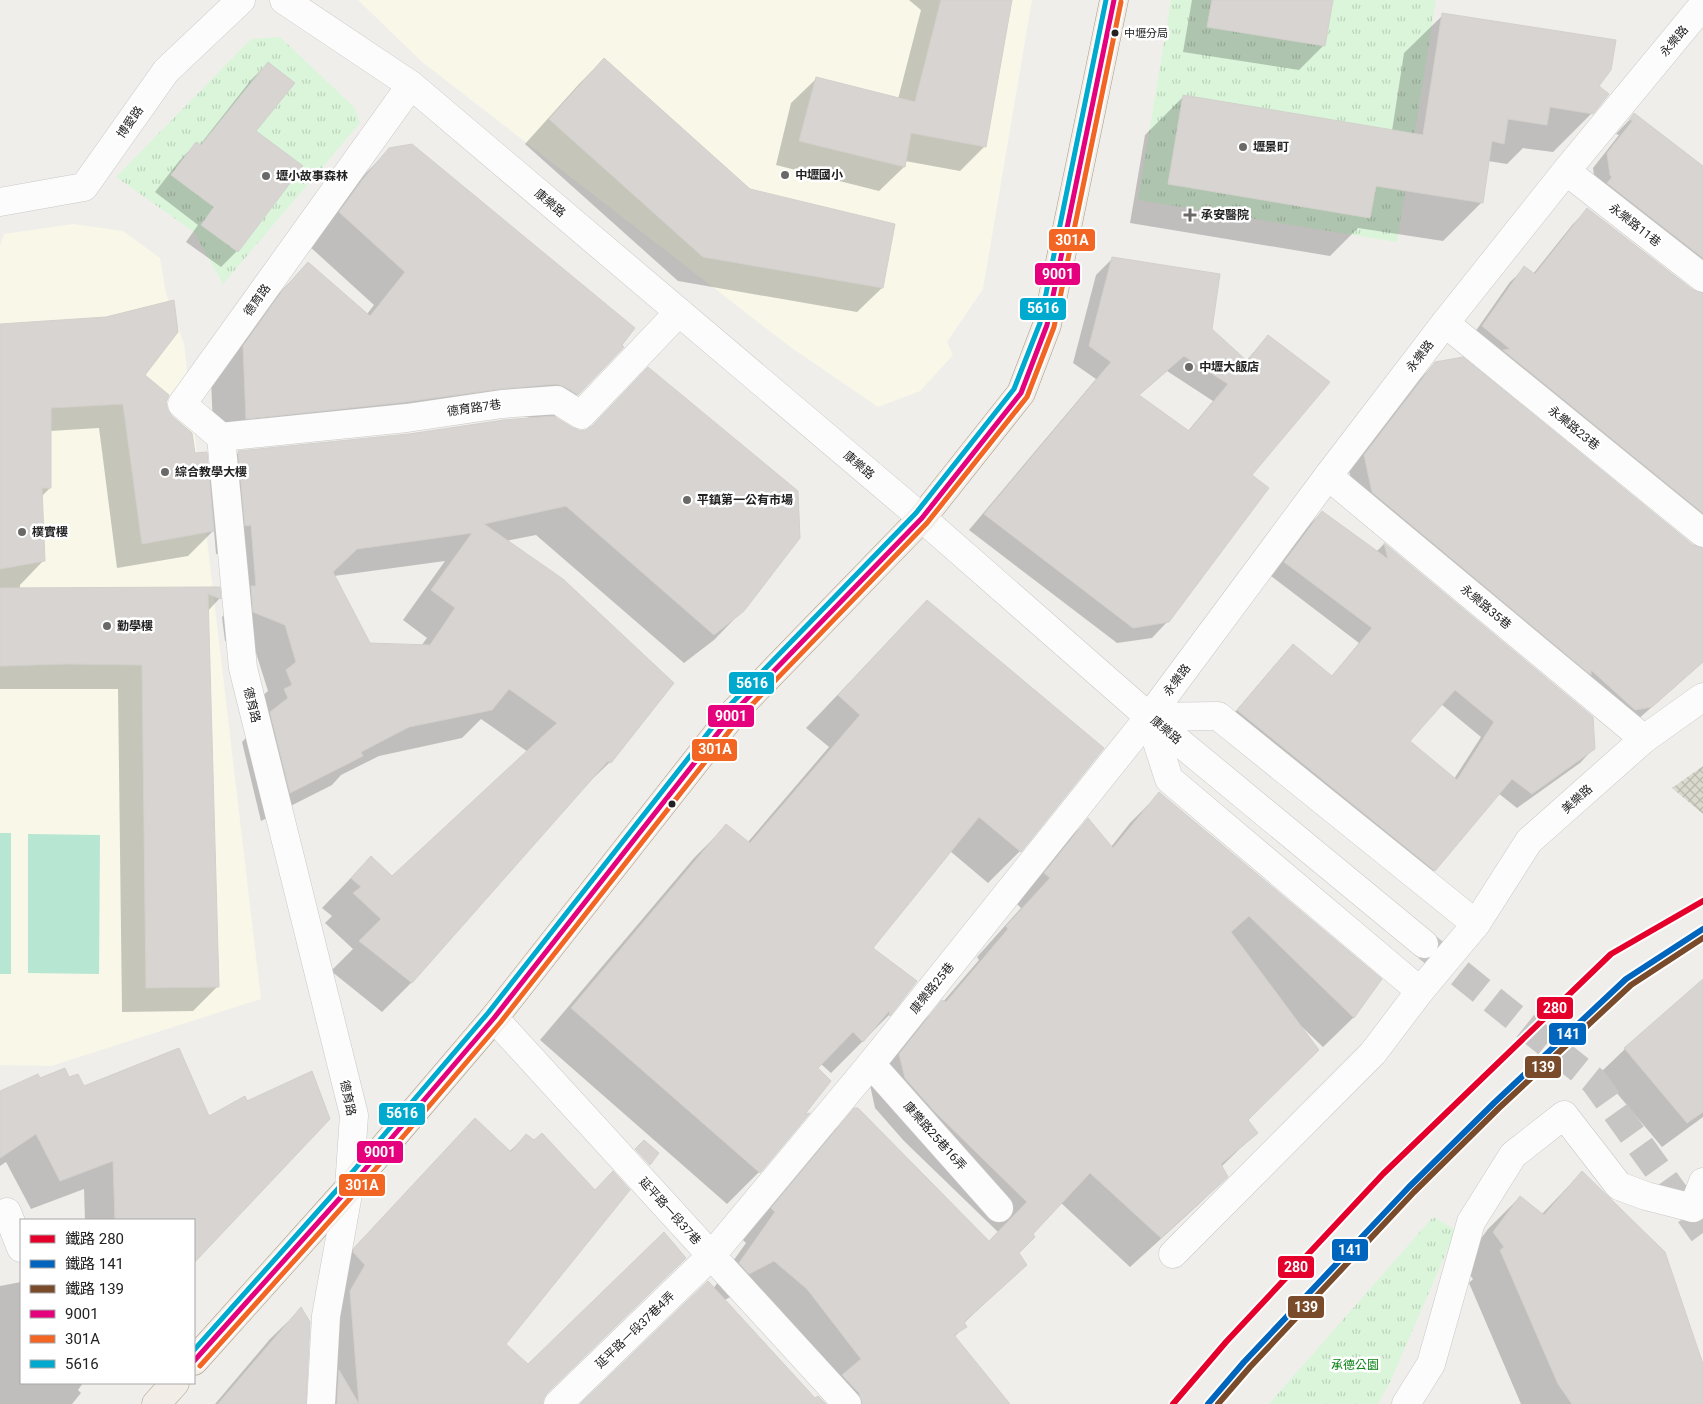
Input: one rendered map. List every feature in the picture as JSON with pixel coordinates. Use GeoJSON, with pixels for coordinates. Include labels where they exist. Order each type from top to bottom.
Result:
{"type":"FeatureCollection","features":[{"type":"Feature","properties":{"kind":"main road"},"geometry":{"type":"LineString","coordinates":[[195,1360],[349,1188],[494,1018],[736,710],[922,518],[1021,393],[1047,325],[1114,0]]}},
{"type":"Feature","properties":{"kind":"street","name":"博愛路"},"geometry":{"type":"LineString","coordinates":[[0,202],[84,187],[166,71],[240,0]]}},
{"type":"Feature","properties":{"kind":"street","name":"康樂路"},"geometry":{"type":"LineString","coordinates":[[284,0],[411,85],[922,518],[1149,717],[1424,944]]}},
{"type":"Feature","properties":{"kind":"street","name":"永樂路"},"geometry":{"type":"LineString","coordinates":[[1149,717],[1328,476],[1445,323],[1566,171],[1703,5]]}},
{"type":"Feature","properties":{"kind":"street","name":"德育路"},"geometry":{"type":"LineString","coordinates":[[321,1404],[326,1316],[349,1188],[354,1115],[243,668],[222,437],[182,404],[411,85]]}},
{"type":"Feature","properties":{"kind":"street","name":"永樂路11巷"},"geometry":{"type":"LineString","coordinates":[[1566,171],[1703,278]]}},
{"type":"Feature","properties":{"kind":"street","name":"德育路7巷"},"geometry":{"type":"LineString","coordinates":[[222,437],[407,418],[511,403],[557,400],[581,415],[679,312]]}},
{"type":"Feature","properties":{"kind":"street","name":"永樂路23巷"},"geometry":{"type":"LineString","coordinates":[[1445,323],[1703,533]]}},
{"type":"Feature","properties":{"kind":"street","name":"永樂路35巷"},"geometry":{"type":"LineString","coordinates":[[1328,476],[1644,739]]}},
{"type":"Feature","properties":{"kind":"street","name":"美樂路"},"geometry":{"type":"LineString","coordinates":[[1173,1254],[1373,1054],[1420,991],[1476,924],[1529,841],[1644,739],[1703,697]]}},
{"type":"Feature","properties":{"kind":"street"},"geometry":{"type":"LineString","coordinates":[[1420,991],[1169,779],[1149,717],[1218,716],[1476,924]]}},
{"type":"Feature","properties":{"kind":"street","name":"康樂路25巷"},"geometry":{"type":"LineString","coordinates":[[711,1256],[872,1064],[1149,717]]}},
{"type":"Feature","properties":{"kind":"street","name":"延平路一段37巷"},"geometry":{"type":"LineString","coordinates":[[494,1018],[843,1403]]}},
{"type":"Feature","properties":{"kind":"street","name":"康樂路25巷16弄"},"geometry":{"type":"LineString","coordinates":[[872,1064],[999,1208]]}},
{"type":"Feature","properties":{"kind":"street"},"geometry":{"type":"LineString","coordinates":[[1406,1404],[1431,1364],[1471,1222],[1513,1155],[1564,1115],[1620,1186],[1698,1216],[1703,1182]]}},
{"type":"Feature","properties":{"kind":"street"},"geometry":{"type":"LineString","coordinates":[[7,1212],[20,1245]]}},
{"type":"Feature","properties":{"kind":"street","name":"延平路一段37巷4弄"},"geometry":{"type":"LineString","coordinates":[[558,1404],[711,1256]]}},
{"type":"Feature","properties":{"kind":"shaded area","name":"中壢國小"},"geometry":{"type":"Polygon","coordinates":[[[358,0],[1032,0],[983,289],[947,342],[953,355],[920,391],[878,407],[789,346],[421,61],[358,0]]]}},
{"type":"Feature","properties":{"kind":"shaded area"},"geometry":{"type":"Polygon","coordinates":[[[73,224],[123,231],[160,258],[166,294],[184,344],[261,999],[51,1066],[0,1065],[0,246],[4,234],[73,224]]]}},
{"type":"Feature","properties":{"kind":"shaded area"},"geometry":{"type":"Polygon","coordinates":[[[1703,766],[1703,814],[1672,788],[1703,766]]]}},
{"type":"Feature","properties":{"kind":"green space","name":"壢景町"},"geometry":{"type":"Polygon","coordinates":[[[1171,0],[1436,0],[1397,242],[1138,200],[1171,0]]]}},
{"type":"Feature","properties":{"kind":"green space"},"geometry":{"type":"Polygon","coordinates":[[[280,37],[354,107],[360,123],[223,284],[194,232],[116,177],[251,39],[280,37]]]}},
{"type":"Feature","properties":{"kind":"green space"},"geometry":{"type":"Polygon","coordinates":[[[0,833],[11,833],[11,974],[0,974],[0,833]]]}},
{"type":"Feature","properties":{"kind":"green space"},"geometry":{"type":"Polygon","coordinates":[[[28,834],[100,835],[99,974],[28,973],[28,834]]]}},
{"type":"Feature","properties":{"kind":"green space","name":"承德公園"},"geometry":{"type":"Polygon","coordinates":[[[1433,1217],[1456,1230],[1391,1380],[1378,1404],[1269,1404],[1433,1217]]]}},
{"type":"Feature","properties":{"kind":"building"},"geometry":{"type":"Polygon","coordinates":[[[941,0],[1012,0],[986,147],[911,133],[905,167],[799,141],[816,77],[915,102],[941,0]]]}},
{"type":"Feature","properties":{"kind":"building"},"geometry":{"type":"Polygon","coordinates":[[[1212,0],[1333,0],[1325,46],[1207,27],[1212,0]]]}},
{"type":"Feature","properties":{"kind":"building"},"geometry":{"type":"Polygon","coordinates":[[[1442,13],[1616,40],[1611,70],[1599,86],[1609,94],[1593,114],[1550,107],[1547,125],[1508,119],[1504,144],[1492,141],[1483,203],[1376,186],[1370,218],[1168,184],[1183,95],[1423,135],[1442,13]]]}},
{"type":"Feature","properties":{"kind":"building"},"geometry":{"type":"Polygon","coordinates":[[[604,58],[750,189],[895,224],[883,288],[703,257],[549,119],[604,58]]]}},
{"type":"Feature","properties":{"kind":"building"},"geometry":{"type":"Polygon","coordinates":[[[268,62],[295,83],[256,131],[303,166],[238,252],[201,225],[214,207],[171,175],[196,142],[201,145],[268,62]]]}},
{"type":"Feature","properties":{"kind":"building"},"geometry":{"type":"Polygon","coordinates":[[[1634,113],[1703,166],[1703,258],[1607,183],[1612,177],[1610,175],[1607,153],[1633,120],[1629,120],[1634,113]]]}},
{"type":"Feature","properties":{"kind":"building"},"geometry":{"type":"Polygon","coordinates":[[[412,144],[635,328],[622,345],[624,347],[578,395],[556,384],[246,419],[243,346],[282,291],[308,262],[370,316],[405,272],[339,212],[389,148],[412,144]]]}},
{"type":"Feature","properties":{"kind":"building"},"geometry":{"type":"Polygon","coordinates":[[[1587,208],[1693,290],[1703,293],[1703,513],[1503,350],[1510,349],[1482,326],[1524,266],[1535,274],[1587,208]]]}},
{"type":"Feature","properties":{"kind":"building"},"geometry":{"type":"Polygon","coordinates":[[[1112,257],[1220,274],[1212,329],[1247,361],[1268,335],[1330,382],[1252,475],[1269,488],[1169,622],[1133,628],[984,514],[1111,362],[1089,346],[1112,257]],[[1184,356],[1139,395],[1189,431],[1228,384],[1184,356]]]}},
{"type":"Feature","properties":{"kind":"building","name":"綜合教學大樓"},"geometry":{"type":"Polygon","coordinates":[[[174,300],[178,332],[145,375],[169,395],[166,403],[168,410],[172,416],[192,433],[195,453],[207,452],[214,531],[142,544],[123,404],[51,408],[51,488],[42,488],[45,561],[0,569],[0,324],[106,317],[174,300]]]}},
{"type":"Feature","properties":{"kind":"building"},"geometry":{"type":"Polygon","coordinates":[[[1463,357],[1693,545],[1703,548],[1703,662],[1652,707],[1635,710],[1591,670],[1591,675],[1372,492],[1364,455],[1435,362],[1463,357]]]}},
{"type":"Feature","properties":{"kind":"building"},"geometry":{"type":"Polygon","coordinates":[[[648,367],[798,491],[800,538],[744,611],[714,635],[566,506],[484,524],[563,579],[674,683],[611,763],[608,761],[412,983],[359,941],[381,919],[353,893],[361,887],[351,878],[371,856],[392,876],[557,723],[509,689],[492,710],[409,727],[361,752],[363,756],[290,793],[270,712],[288,698],[284,689],[292,685],[286,670],[296,662],[285,625],[253,612],[251,586],[256,586],[251,525],[245,526],[238,451],[409,434],[504,420],[553,416],[580,431],[592,426],[648,367]],[[472,533],[357,549],[333,572],[370,643],[430,645],[455,608],[431,590],[472,533]]]}},
{"type":"Feature","properties":{"kind":"building"},"geometry":{"type":"Polygon","coordinates":[[[1322,511],[1388,559],[1384,543],[1593,717],[1595,749],[1532,794],[1512,779],[1435,871],[1237,710],[1293,644],[1332,676],[1372,628],[1284,562],[1322,511]],[[1455,690],[1410,741],[1457,780],[1494,722],[1455,690]]]}},
{"type":"Feature","properties":{"kind":"building"},"geometry":{"type":"Polygon","coordinates":[[[220,587],[221,599],[208,594],[219,987],[146,988],[142,665],[65,664],[0,666],[0,588],[220,587]]]}},
{"type":"Feature","properties":{"kind":"building"},"geometry":{"type":"Polygon","coordinates":[[[927,600],[1104,748],[1021,852],[979,817],[873,948],[917,981],[890,1016],[889,1011],[863,1042],[853,1032],[818,1068],[831,1081],[805,1114],[810,1113],[760,1173],[571,1008],[726,824],[750,843],[860,715],[838,695],[927,600]]]}},
{"type":"Feature","properties":{"kind":"building"},"geometry":{"type":"Polygon","coordinates":[[[1159,792],[1382,979],[1354,1018],[1249,916],[1231,932],[1319,1050],[1248,1120],[1258,1133],[1221,1164],[1228,1177],[1161,1238],[1090,1173],[1033,1234],[1035,1237],[1019,1253],[1027,1265],[964,1322],[967,1327],[954,1335],[1010,1404],[862,1404],[859,1393],[842,1375],[861,1359],[807,1289],[774,1261],[749,1274],[739,1263],[775,1212],[771,1208],[854,1108],[858,1108],[989,1241],[1027,1202],[934,1111],[905,1078],[899,1054],[942,1000],[946,1002],[1008,929],[1006,926],[1050,878],[1044,873],[1088,818],[1113,848],[1159,792]]]}},
{"type":"Feature","properties":{"kind":"building"},"geometry":{"type":"Polygon","coordinates":[[[1703,979],[1703,1112],[1687,1123],[1624,1048],[1703,979]]]}},
{"type":"Feature","properties":{"kind":"building"},"geometry":{"type":"Polygon","coordinates":[[[179,1048],[209,1116],[245,1096],[247,1101],[312,1071],[330,1119],[195,1262],[195,1219],[115,1219],[113,1161],[60,1181],[36,1134],[0,1158],[0,1091],[38,1074],[40,1078],[65,1068],[69,1077],[78,1074],[84,1086],[179,1048]]]}},
{"type":"Feature","properties":{"kind":"building"},"geometry":{"type":"Polygon","coordinates":[[[475,1118],[511,1152],[526,1134],[534,1140],[542,1133],[595,1190],[613,1171],[630,1190],[506,1344],[528,1364],[664,1232],[686,1258],[547,1393],[543,1399],[543,1404],[359,1404],[350,1291],[365,1265],[353,1252],[354,1248],[475,1118]]]}},
{"type":"Feature","properties":{"kind":"building"},"geometry":{"type":"Polygon","coordinates":[[[644,1140],[659,1153],[650,1165],[635,1149],[644,1140]]]}},
{"type":"Feature","properties":{"kind":"building"},"geometry":{"type":"Polygon","coordinates":[[[1582,1171],[1665,1252],[1703,1364],[1703,1404],[1572,1404],[1558,1384],[1500,1250],[1504,1247],[1493,1232],[1520,1196],[1544,1215],[1582,1171]]]}},
{"type":"Feature","properties":{"kind":"building"},"geometry":{"type":"Polygon","coordinates":[[[708,1281],[815,1398],[818,1396],[826,1404],[580,1404],[708,1281]]]}},
{"type":"Feature","properties":{"kind":"building"},"geometry":{"type":"Polygon","coordinates":[[[301,1307],[310,1322],[306,1404],[218,1404],[301,1307]]]}},
{"type":"Feature","properties":{"kind":"building"},"geometry":{"type":"Polygon","coordinates":[[[339,1370],[359,1404],[337,1404],[339,1370]]]}},
{"type":"Feature","properties":{"kind":"tunnel"},"geometry":{"type":"LineString","coordinates":[[1427,947],[1594,1081],[1703,1233]]}},
{"type":"Feature","properties":{"kind":"rail line","name":"280"},"geometry":{"type":"LineString","coordinates":[[1173,1404],[1226,1342],[1383,1174],[1611,954],[1703,901]]}},
{"type":"Feature","properties":{"kind":"rail line","name":"141"},"geometry":{"type":"LineString","coordinates":[[1208,1404],[1244,1362],[1409,1187],[1494,1103],[1626,979],[1703,929]]}},
{"type":"Feature","properties":{"kind":"rail line","name":"139"},"geometry":{"type":"LineString","coordinates":[[1218,1404],[1250,1367],[1414,1192],[1499,1108],[1631,985],[1703,938]]}},
{"type":"Feature","properties":{"kind":"transit line","name":"5616"},"geometry":{"type":"LineString","coordinates":[[195,1349],[343,1183],[488,1013],[730,705],[916,513],[1014,389],[1040,323],[1106,0]]}},
{"type":"Feature","properties":{"kind":"transit line","name":"9001"},"geometry":{"type":"LineString","coordinates":[[195,1360],[349,1188],[494,1018],[736,710],[922,518],[1021,393],[1047,325],[1114,0]]}},
{"type":"Feature","properties":{"kind":"transit line","name":"301A"},"geometry":{"type":"LineString","coordinates":[[200,1366],[355,1193],[500,1023],[742,715],[927,523],[1027,397],[1054,327],[1121,2]]}},
{"type":"Feature","properties":{"kind":"place","name":"中壢分局"},"geometry":{"type":"Point","coordinates":[1115,33]}},
{"type":"Feature","properties":{"kind":"place","name":"壢景町"},"geometry":{"type":"Point","coordinates":[1243,147]}},
{"type":"Feature","properties":{"kind":"place","name":"中壢國小"},"geometry":{"type":"Point","coordinates":[785,175]}},
{"type":"Feature","properties":{"kind":"place","name":"壢小故事森林"},"geometry":{"type":"Point","coordinates":[266,176]}},
{"type":"Feature","properties":{"kind":"place","name":"承安醫院"},"geometry":{"type":"Point","coordinates":[1190,215]}},
{"type":"Feature","properties":{"kind":"place","name":"中壢大飯店"},"geometry":{"type":"Point","coordinates":[1189,367]}},
{"type":"Feature","properties":{"kind":"place","name":"綜合教學大樓"},"geometry":{"type":"Point","coordinates":[165,472]}},
{"type":"Feature","properties":{"kind":"place","name":"平鎮第一公有市場"},"geometry":{"type":"Point","coordinates":[687,500]}},
{"type":"Feature","properties":{"kind":"place","name":"樸實樓"},"geometry":{"type":"Point","coordinates":[22,532]}},
{"type":"Feature","properties":{"kind":"place","name":"勤學樓"},"geometry":{"type":"Point","coordinates":[107,626]}}]}
